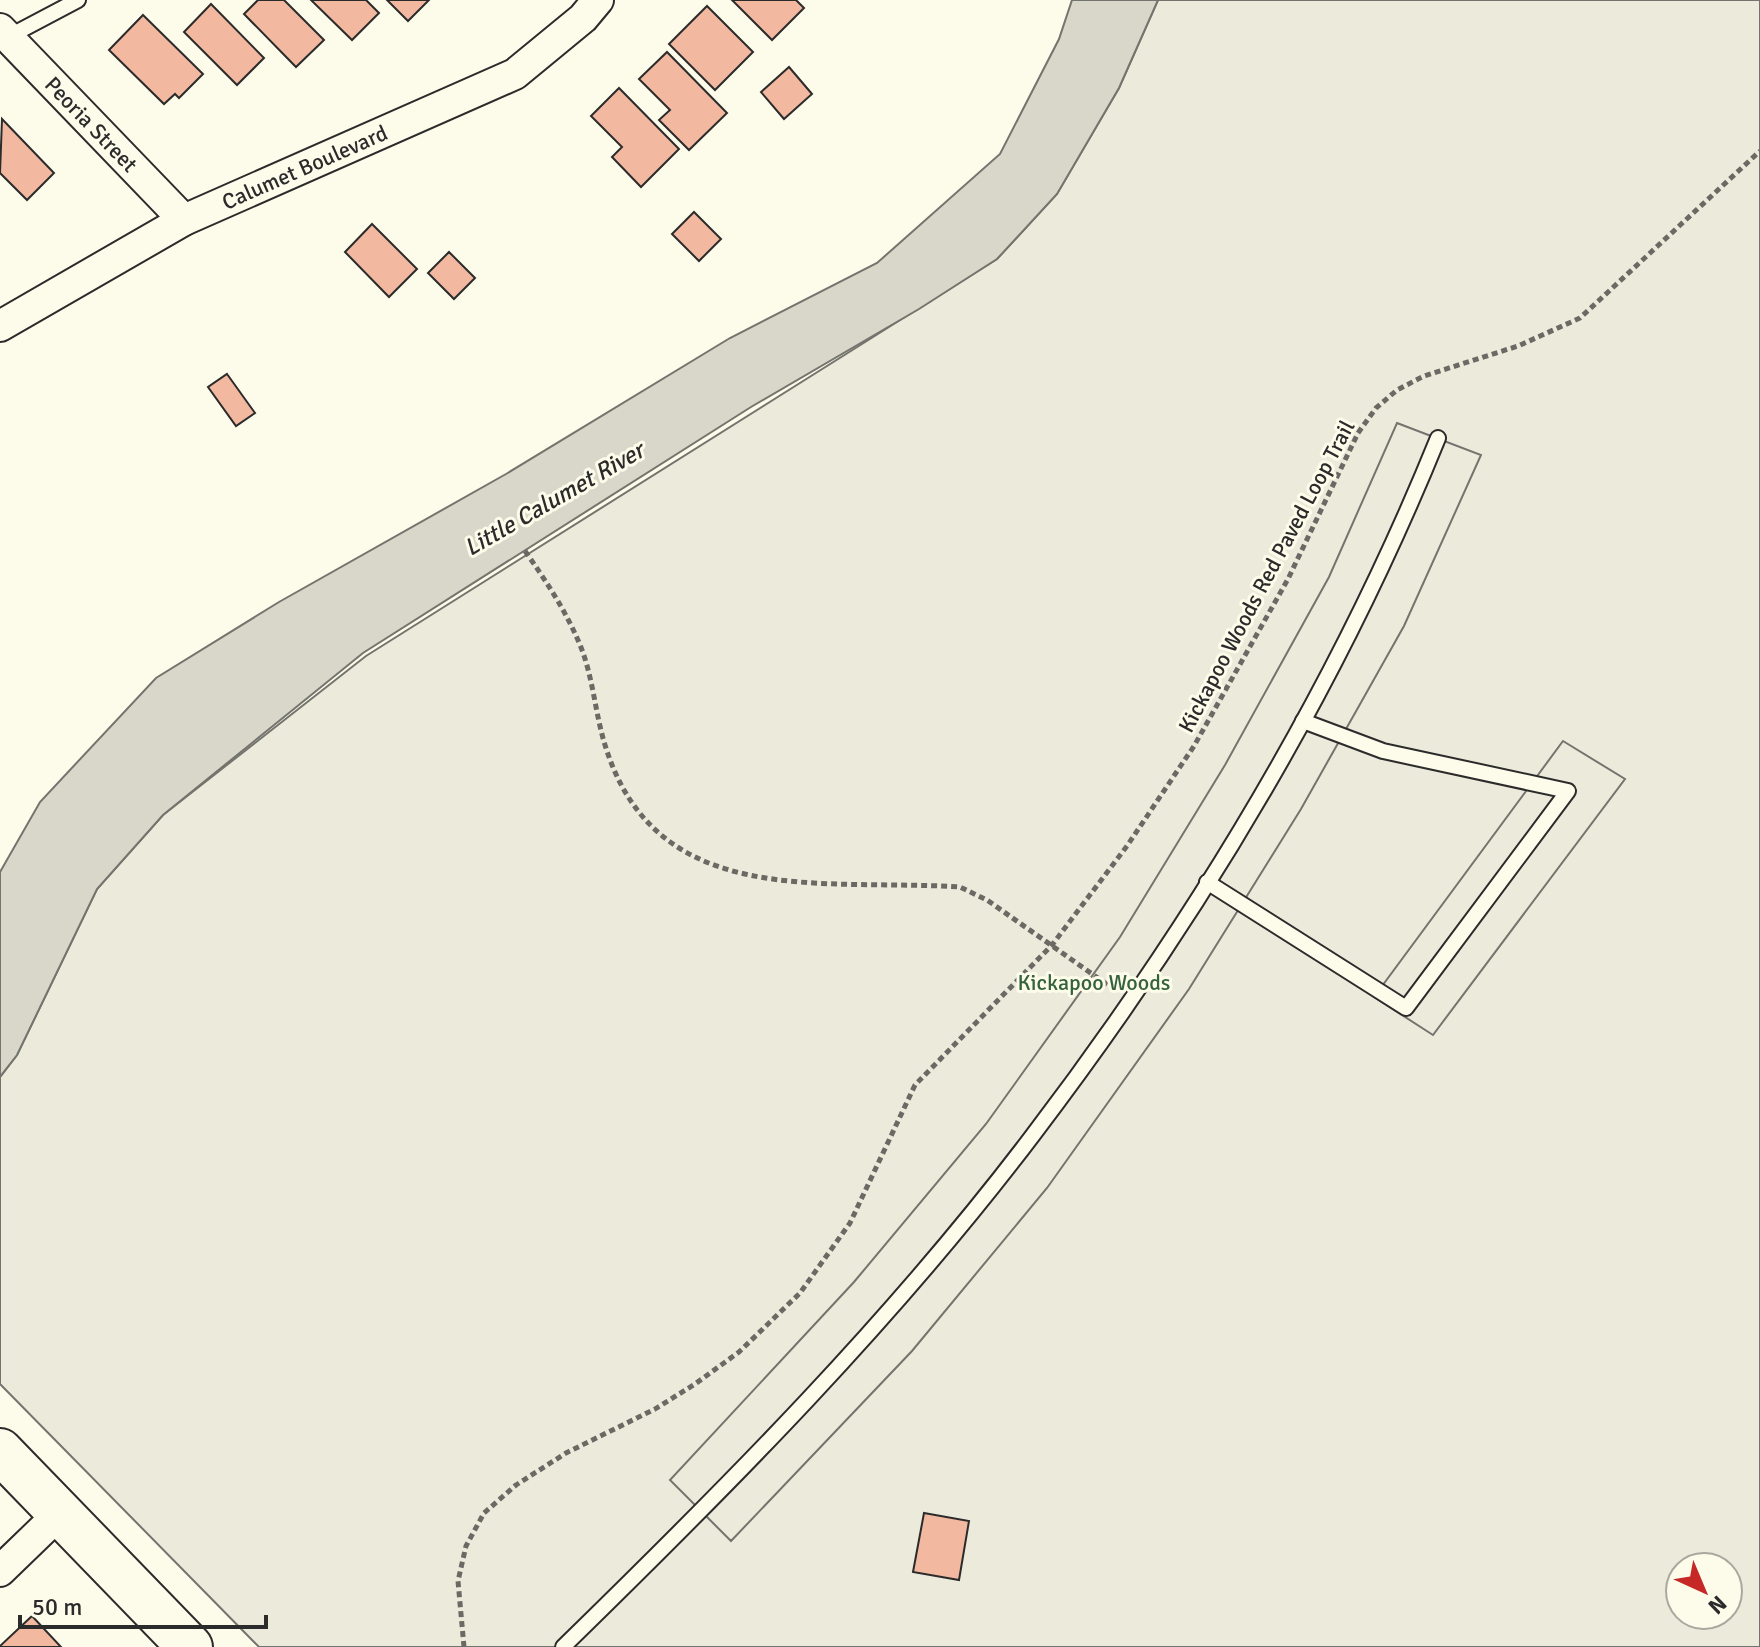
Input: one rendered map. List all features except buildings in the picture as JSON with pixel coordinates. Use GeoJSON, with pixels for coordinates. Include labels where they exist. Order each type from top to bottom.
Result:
{"type":"FeatureCollection","features":[{"type":"Feature","properties":{"kind":"main road"},"geometry":{"type":"LineString","coordinates":[[0,1451],[190,1647]]}},
{"type":"Feature","properties":{"kind":"street","name":"Calumet Boulevard"},"geometry":{"type":"LineString","coordinates":[[0,326],[184,220],[515,74],[583,18],[598,0]]}},
{"type":"Feature","properties":{"kind":"street","name":"Peoria Street"},"geometry":{"type":"LineString","coordinates":[[3,36],[184,220]]}},
{"type":"Feature","properties":{"kind":"street"},"geometry":{"type":"LineString","coordinates":[[0,1571],[60,1513]]}},
{"type":"Feature","properties":{"kind":"lane"},"geometry":{"type":"LineString","coordinates":[[3,36],[78,0]]}},
{"type":"Feature","properties":{"kind":"lane"},"geometry":{"type":"LineString","coordinates":[[563,1647],[702,1511],[870,1330],[1033,1136],[1207,882],[1303,721],[1397,540],[1438,438]]}},
{"type":"Feature","properties":{"kind":"lane"},"geometry":{"type":"LineString","coordinates":[[1207,882],[1406,1008],[1568,791],[1383,751],[1303,721]]}},
{"type":"Feature","properties":{"kind":"path","name":"Kickapoo Woods Red Paved Loop Trail"},"geometry":{"type":"LineString","coordinates":[[464,1647],[458,1581],[466,1546],[484,1513],[516,1485],[566,1453],[655,1409],[695,1384],[770,1324],[800,1293],[850,1223],[915,1085],[1052,945],[1127,846],[1194,746],[1288,579],[1358,433],[1376,408],[1397,390],[1424,376],[1518,346],[1580,318],[1760,151]]}},
{"type":"Feature","properties":{"kind":"path"},"geometry":{"type":"LineString","coordinates":[[525,551],[552,590],[581,647],[605,747],[631,802],[664,839],[703,862],[761,880],[960,887],[987,900],[1129,1000]]}},
{"type":"Feature","properties":{"kind":"green space","name":"Kickapoo Woods"},"geometry":{"type":"Polygon","coordinates":[[[1158,0],[1760,0],[1760,1647],[259,1647],[0,1384],[0,1077],[17,1055],[97,889],[163,815],[366,656],[997,259],[1057,194],[1119,88],[1158,0]]]}},
{"type":"Feature","properties":{"kind":"shaded area"},"geometry":{"type":"Polygon","coordinates":[[[1397,423],[1481,455],[1404,626],[1301,809],[1189,989],[1047,1188],[912,1351],[731,1541],[670,1480],[854,1282],[986,1124],[1120,937],[1225,765],[1329,577],[1397,423]]]}},
{"type":"Feature","properties":{"kind":"shaded area"},"geometry":{"type":"Polygon","coordinates":[[[1563,741],[1625,779],[1433,1035],[1374,997],[1563,741]]]}},
{"type":"Feature","properties":{"kind":"water","name":"Little Calumet River"},"geometry":{"type":"Polygon","coordinates":[[[1072,0],[1158,0],[1119,88],[1057,194],[997,259],[919,309],[751,407],[363,653],[163,815],[97,889],[17,1055],[0,1077],[0,872],[40,802],[156,678],[279,602],[506,474],[730,338],[877,263],[1000,154],[1059,39],[1072,0]]]}}]}
